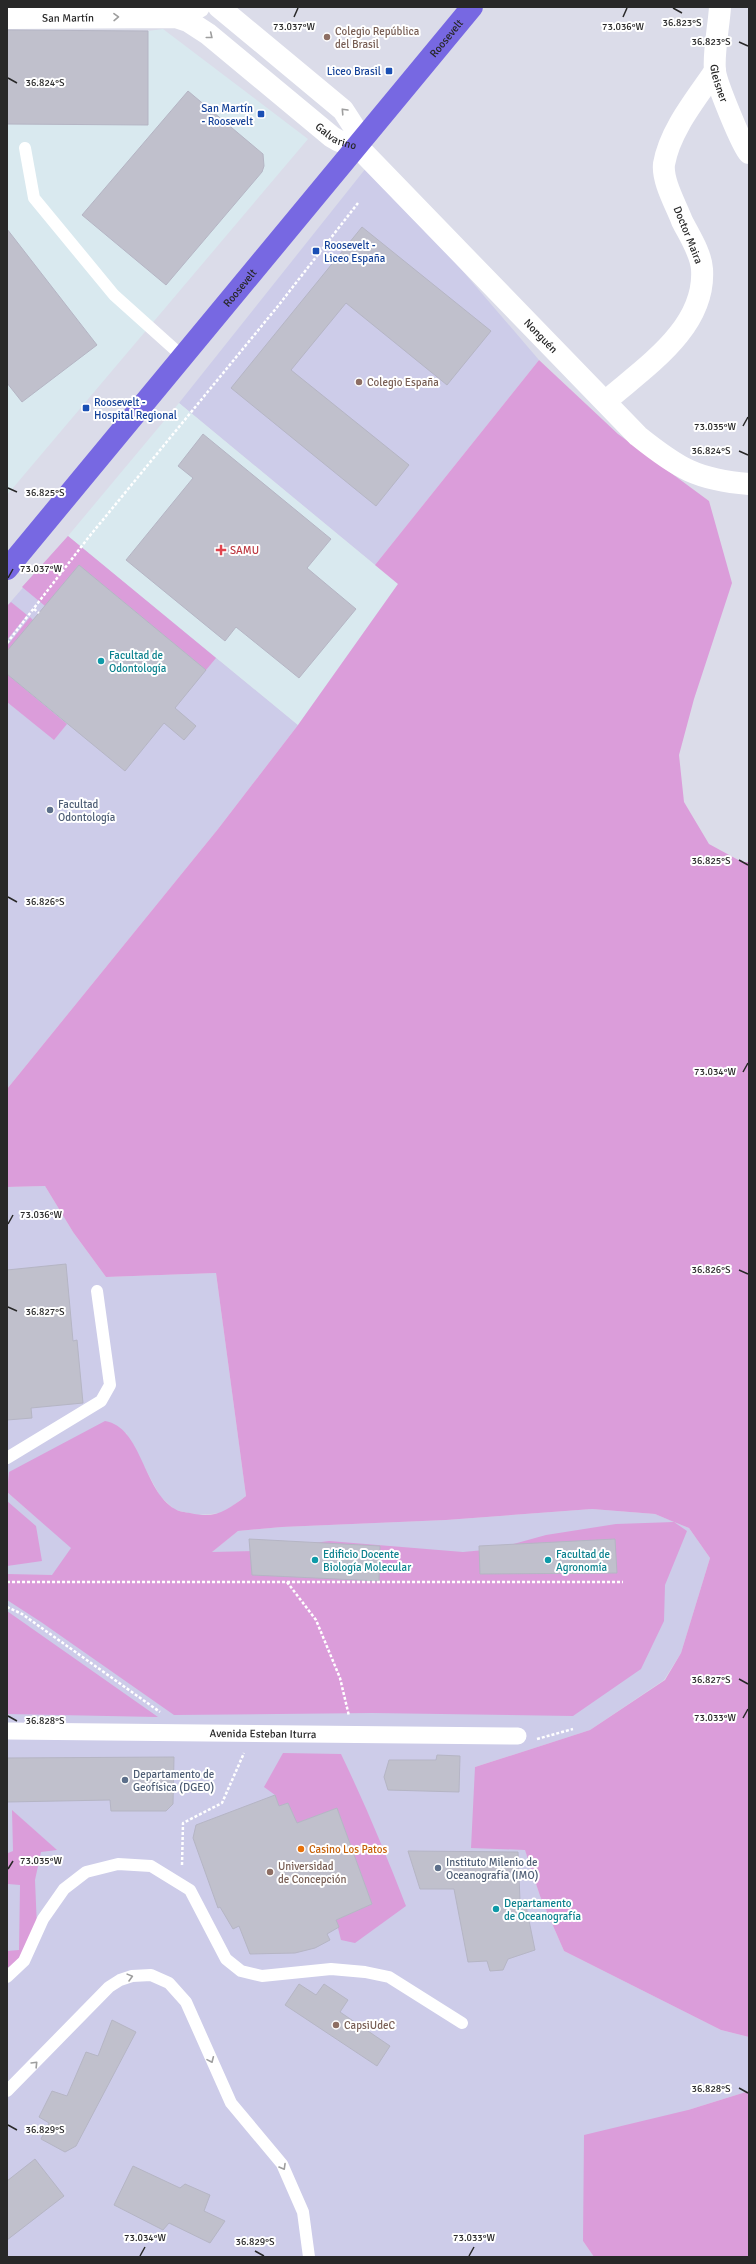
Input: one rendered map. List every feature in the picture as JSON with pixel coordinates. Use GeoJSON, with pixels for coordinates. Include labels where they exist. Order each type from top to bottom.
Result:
{"type":"FeatureCollection","features":[{"type":"Feature","properties":{"kind":"main road","name":"Roosevelt"},"geometry":{"type":"LineString","coordinates":[[7,569],[472,7]]}},
{"type":"Feature","properties":{"kind":"street"},"geometry":{"type":"LineString","coordinates":[[176,17],[199,7]]}},
{"type":"Feature","properties":{"kind":"street","name":"Galvarino"},"geometry":{"type":"LineString","coordinates":[[176,17],[188,22],[208,34],[339,142],[357,146],[354,128],[343,110],[219,7]]}},
{"type":"Feature","properties":{"kind":"street","name":"Gleisner"},"geometry":{"type":"LineString","coordinates":[[720,7],[715,72],[745,150],[749,153]]}},
{"type":"Feature","properties":{"kind":"street","name":"San Martín"},"geometry":{"type":"LineString","coordinates":[[7,18],[72,12],[176,17]]}},
{"type":"Feature","properties":{"kind":"street","name":"Doctor Maira"},"geometry":{"type":"LineString","coordinates":[[606,401],[672,342],[690,319],[698,301],[702,284],[702,267],[666,180],[664,166],[667,150],[677,129],[715,72]]}},
{"type":"Feature","properties":{"kind":"street","name":"Nonguén"},"geometry":{"type":"LineString","coordinates":[[357,146],[606,401],[638,436],[666,458],[687,471],[709,478],[749,484]]}},
{"type":"Feature","properties":{"kind":"street","name":"Avenida Esteban Iturra"},"geometry":{"type":"LineString","coordinates":[[7,1731],[518,1736]]}},
{"type":"Feature","properties":{"kind":"lane"},"geometry":{"type":"LineString","coordinates":[[25,148],[34,198],[114,295],[182,356]]}},
{"type":"Feature","properties":{"kind":"lane"},"geometry":{"type":"LineString","coordinates":[[7,1458],[101,1401],[110,1386],[97,1291]]}},
{"type":"Feature","properties":{"kind":"lane"},"geometry":{"type":"LineString","coordinates":[[7,1977],[24,1961],[43,1920],[64,1889],[86,1872],[118,1864],[151,1866],[190,1890],[226,1959],[241,1972],[262,1976],[331,1969],[365,1972],[389,1977],[462,2024]]}},
{"type":"Feature","properties":{"kind":"lane"},"geometry":{"type":"LineString","coordinates":[[7,2091],[109,1987],[120,1980],[141,1975],[151,1975],[169,1983],[186,2002],[230,2103],[282,2164],[303,2212],[309,2257]]}},
{"type":"Feature","properties":{"kind":"path"},"geometry":{"type":"LineString","coordinates":[[7,644],[88,538],[278,306],[358,203]]}},
{"type":"Feature","properties":{"kind":"path"},"geometry":{"type":"LineString","coordinates":[[34,609],[39,613]]}},
{"type":"Feature","properties":{"kind":"path"},"geometry":{"type":"LineString","coordinates":[[7,1582],[623,1582]]}},
{"type":"Feature","properties":{"kind":"path"},"geometry":{"type":"LineString","coordinates":[[287,1582],[316,1620],[340,1678],[354,1735]]}},
{"type":"Feature","properties":{"kind":"path"},"geometry":{"type":"LineString","coordinates":[[7,1607],[22,1614],[186,1733]]}},
{"type":"Feature","properties":{"kind":"path"},"geometry":{"type":"LineString","coordinates":[[182,1885],[183,1823],[222,1803],[246,1749]]}},
{"type":"Feature","properties":{"kind":"shaded area"},"geometry":{"type":"Polygon","coordinates":[[[163,29],[308,139],[7,495],[7,30],[148,31],[163,29]]]}},
{"type":"Feature","properties":{"kind":"shaded area","name":"Colegio España"},"geometry":{"type":"Polygon","coordinates":[[[370,163],[539,360],[375,565],[179,403],[370,163]]]}},
{"type":"Feature","properties":{"kind":"shaded area"},"geometry":{"type":"Polygon","coordinates":[[[539,360],[618,434],[709,501],[732,583],[694,699],[679,755],[684,802],[709,844],[742,862],[749,862],[749,2037],[721,2030],[564,1951],[540,1896],[525,1850],[471,1848],[475,1767],[590,1730],[665,1680],[681,1653],[710,1558],[689,1528],[674,1522],[687,1531],[665,1585],[664,1621],[641,1669],[573,1716],[372,1713],[174,1715],[7,1600],[7,1574],[52,1575],[71,1548],[7,1492],[9,1472],[105,1421],[117,1426],[127,1435],[164,1500],[177,1510],[199,1515],[214,1514],[226,1510],[246,1496],[216,1273],[106,1277],[73,1232],[45,1186],[7,1187],[7,1089],[218,829],[298,725],[398,584],[375,565],[539,360]],[[592,1509],[446,1520],[282,1527],[238,1531],[212,1552],[255,1551],[329,1541],[463,1552],[495,1549],[546,1535],[616,1524],[674,1522],[655,1514],[592,1509]]]}},
{"type":"Feature","properties":{"kind":"shaded area","name":"SAMU"},"geometry":{"type":"Polygon","coordinates":[[[179,403],[398,584],[298,725],[68,536],[179,403]]]}},
{"type":"Feature","properties":{"kind":"shaded area"},"geometry":{"type":"Polygon","coordinates":[[[68,536],[298,725],[218,829],[7,1089],[7,606],[68,536]]]}},
{"type":"Feature","properties":{"kind":"shaded area"},"geometry":{"type":"Polygon","coordinates":[[[68,536],[216,658],[206,670],[79,565],[45,606],[22,587],[68,536]]]}},
{"type":"Feature","properties":{"kind":"shaded area"},"geometry":{"type":"Polygon","coordinates":[[[11,602],[27,615],[7,640],[7,606],[11,602]]]}},
{"type":"Feature","properties":{"kind":"shaded area"},"geometry":{"type":"Polygon","coordinates":[[[30,617],[33,620],[7,651],[7,646],[30,617]]]}},
{"type":"Feature","properties":{"kind":"shaded area"},"geometry":{"type":"Polygon","coordinates":[[[7,674],[67,724],[54,740],[7,702],[7,674]]]}},
{"type":"Feature","properties":{"kind":"shaded area"},"geometry":{"type":"Polygon","coordinates":[[[45,1186],[73,1232],[106,1277],[216,1273],[246,1496],[223,1513],[197,1515],[175,1510],[160,1496],[126,1433],[7,1488],[7,1187],[45,1186]]]}},
{"type":"Feature","properties":{"kind":"shaded area","name":"Universidad de Concepción"},"geometry":{"type":"Polygon","coordinates":[[[7,1492],[36,1517],[200,1561],[238,1531],[282,1527],[446,1520],[592,1509],[655,1514],[689,1528],[710,1558],[681,1653],[664,1680],[590,1730],[475,1767],[525,1849],[540,1896],[564,1951],[721,2030],[749,2037],[749,2091],[688,2110],[583,2241],[594,2257],[7,2257],[7,1492]]]}},
{"type":"Feature","properties":{"kind":"shaded area"},"geometry":{"type":"Polygon","coordinates":[[[7,1501],[36,1526],[42,1561],[7,1566],[7,1501]]]}},
{"type":"Feature","properties":{"kind":"shaded area"},"geometry":{"type":"Polygon","coordinates":[[[7,1611],[158,1717],[7,1714],[7,1611]]]}},
{"type":"Feature","properties":{"kind":"shaded area"},"geometry":{"type":"Polygon","coordinates":[[[283,1753],[341,1754],[375,1829],[406,1906],[355,1943],[341,1940],[336,1920],[372,1904],[337,1808],[297,1823],[288,1803],[279,1806],[275,1795],[264,1787],[283,1753]]]}},
{"type":"Feature","properties":{"kind":"shaded area"},"geometry":{"type":"Polygon","coordinates":[[[12,1810],[57,1850],[41,1852],[35,1880],[37,1928],[29,1945],[15,1964],[7,1968],[7,1951],[19,1950],[20,1885],[8,1884],[8,1853],[13,1851],[12,1810]]]}},
{"type":"Feature","properties":{"kind":"shaded area"},"geometry":{"type":"Polygon","coordinates":[[[749,2091],[749,2257],[594,2257],[583,2241],[584,2135],[688,2110],[749,2091]]]}},
{"type":"Feature","properties":{"kind":"building"},"geometry":{"type":"Polygon","coordinates":[[[7,30],[148,31],[148,125],[7,124],[7,30]]]}},
{"type":"Feature","properties":{"kind":"building"},"geometry":{"type":"Polygon","coordinates":[[[188,91],[263,154],[264,166],[262,172],[166,285],[82,215],[188,91]]]}},
{"type":"Feature","properties":{"kind":"building"},"geometry":{"type":"Polygon","coordinates":[[[362,227],[491,331],[447,385],[346,303],[291,370],[409,465],[376,506],[231,388],[362,227]]]}},
{"type":"Feature","properties":{"kind":"building"},"geometry":{"type":"Polygon","coordinates":[[[7,229],[97,345],[22,402],[7,383],[7,229]]]}},
{"type":"Feature","properties":{"kind":"building"},"geometry":{"type":"Polygon","coordinates":[[[203,434],[331,539],[307,568],[356,609],[299,678],[236,627],[225,641],[126,560],[193,478],[178,466],[203,434]]]}},
{"type":"Feature","properties":{"kind":"building","name":"Facultad de Odontología"},"geometry":{"type":"Polygon","coordinates":[[[79,565],[206,670],[175,708],[196,726],[184,740],[164,723],[125,771],[7,674],[7,651],[79,565]]]}},
{"type":"Feature","properties":{"kind":"building"},"geometry":{"type":"Polygon","coordinates":[[[66,1264],[73,1341],[77,1340],[83,1403],[31,1408],[32,1418],[7,1420],[7,1270],[66,1264]]]}},
{"type":"Feature","properties":{"kind":"building","name":"Edificio Docente Biología Molecular"},"geometry":{"type":"Polygon","coordinates":[[[249,1539],[380,1546],[379,1581],[252,1575],[249,1539]]]}},
{"type":"Feature","properties":{"kind":"building","name":"Facultad de Agronomía"},"geometry":{"type":"Polygon","coordinates":[[[615,1539],[617,1573],[480,1574],[479,1546],[615,1539]]]}},
{"type":"Feature","properties":{"kind":"building"},"geometry":{"type":"Polygon","coordinates":[[[437,1755],[460,1756],[459,1792],[388,1790],[384,1777],[389,1760],[436,1760],[437,1755]]]}},
{"type":"Feature","properties":{"kind":"building"},"geometry":{"type":"Polygon","coordinates":[[[174,1757],[173,1804],[166,1811],[111,1811],[110,1800],[7,1802],[7,1758],[174,1757]]]}},
{"type":"Feature","properties":{"kind":"building"},"geometry":{"type":"Polygon","coordinates":[[[275,1795],[279,1806],[288,1803],[297,1823],[337,1808],[372,1904],[336,1920],[339,1927],[327,1934],[330,1940],[315,1948],[295,1953],[250,1954],[239,1926],[233,1929],[220,1907],[218,1908],[193,1838],[196,1825],[275,1795]]]}},
{"type":"Feature","properties":{"kind":"building","name":"Departamento de Oceanografía"},"geometry":{"type":"Polygon","coordinates":[[[408,1851],[518,1852],[520,1901],[525,1901],[535,1950],[508,1959],[503,1970],[490,1971],[487,1961],[468,1962],[454,1889],[420,1889],[408,1851]]]}},
{"type":"Feature","properties":{"kind":"building","name":"CapsiUdeC"},"geometry":{"type":"Polygon","coordinates":[[[299,1984],[316,1995],[324,1984],[348,2000],[340,2012],[390,2046],[377,2066],[285,2005],[299,1984]]]}},
{"type":"Feature","properties":{"kind":"building"},"geometry":{"type":"Polygon","coordinates":[[[112,2020],[136,2032],[76,2146],[65,2152],[41,2139],[49,2123],[39,2117],[52,2091],[67,2096],[86,2052],[98,2056],[112,2020]]]}},
{"type":"Feature","properties":{"kind":"building"},"geometry":{"type":"Polygon","coordinates":[[[35,2159],[64,2196],[7,2240],[7,2181],[35,2159]]]}},
{"type":"Feature","properties":{"kind":"building"},"geometry":{"type":"Polygon","coordinates":[[[133,2166],[180,2188],[185,2184],[210,2195],[204,2211],[225,2221],[210,2243],[169,2223],[163,2230],[114,2205],[133,2166]]]}},
{"type":"Feature","properties":{"kind":"place","name":"Colegio República del Brasil"},"geometry":{"type":"Point","coordinates":[327,37]}},
{"type":"Feature","properties":{"kind":"place","name":"Liceo Brasil"},"geometry":{"type":"Point","coordinates":[389,71]}},
{"type":"Feature","properties":{"kind":"place","name":"San Martín - Roosevelt"},"geometry":{"type":"Point","coordinates":[261,114]}},
{"type":"Feature","properties":{"kind":"place","name":"Roosevelt - Liceo España"},"geometry":{"type":"Point","coordinates":[316,251]}},
{"type":"Feature","properties":{"kind":"place","name":"Colegio España"},"geometry":{"type":"Point","coordinates":[359,382]}},
{"type":"Feature","properties":{"kind":"place","name":"Roosevelt - Hospital Regional"},"geometry":{"type":"Point","coordinates":[86,408]}},
{"type":"Feature","properties":{"kind":"place","name":"SAMU"},"geometry":{"type":"Point","coordinates":[221,550]}},
{"type":"Feature","properties":{"kind":"place","name":"Facultad de Odontología"},"geometry":{"type":"Point","coordinates":[101,661]}},
{"type":"Feature","properties":{"kind":"place","name":"Facultad Odontología"},"geometry":{"type":"Point","coordinates":[50,810]}},
{"type":"Feature","properties":{"kind":"place","name":"Edificio Docente Biología Molecular"},"geometry":{"type":"Point","coordinates":[315,1560]}},
{"type":"Feature","properties":{"kind":"place","name":"Facultad de Agronomía"},"geometry":{"type":"Point","coordinates":[548,1560]}},
{"type":"Feature","properties":{"kind":"place","name":"Departamento de Geofísica (DGEO)"},"geometry":{"type":"Point","coordinates":[125,1780]}},
{"type":"Feature","properties":{"kind":"place","name":"Casino Los Patos"},"geometry":{"type":"Point","coordinates":[301,1849]}},
{"type":"Feature","properties":{"kind":"place","name":"Instituto Milenio de Oceanografía (IMO)"},"geometry":{"type":"Point","coordinates":[438,1868]}},
{"type":"Feature","properties":{"kind":"place","name":"Universidad de Concepción"},"geometry":{"type":"Point","coordinates":[270,1872]}},
{"type":"Feature","properties":{"kind":"place","name":"Departamento de Oceanografía"},"geometry":{"type":"Point","coordinates":[496,1909]}},
{"type":"Feature","properties":{"kind":"place","name":"CapsiUdeC"},"geometry":{"type":"Point","coordinates":[336,2025]}}]}
